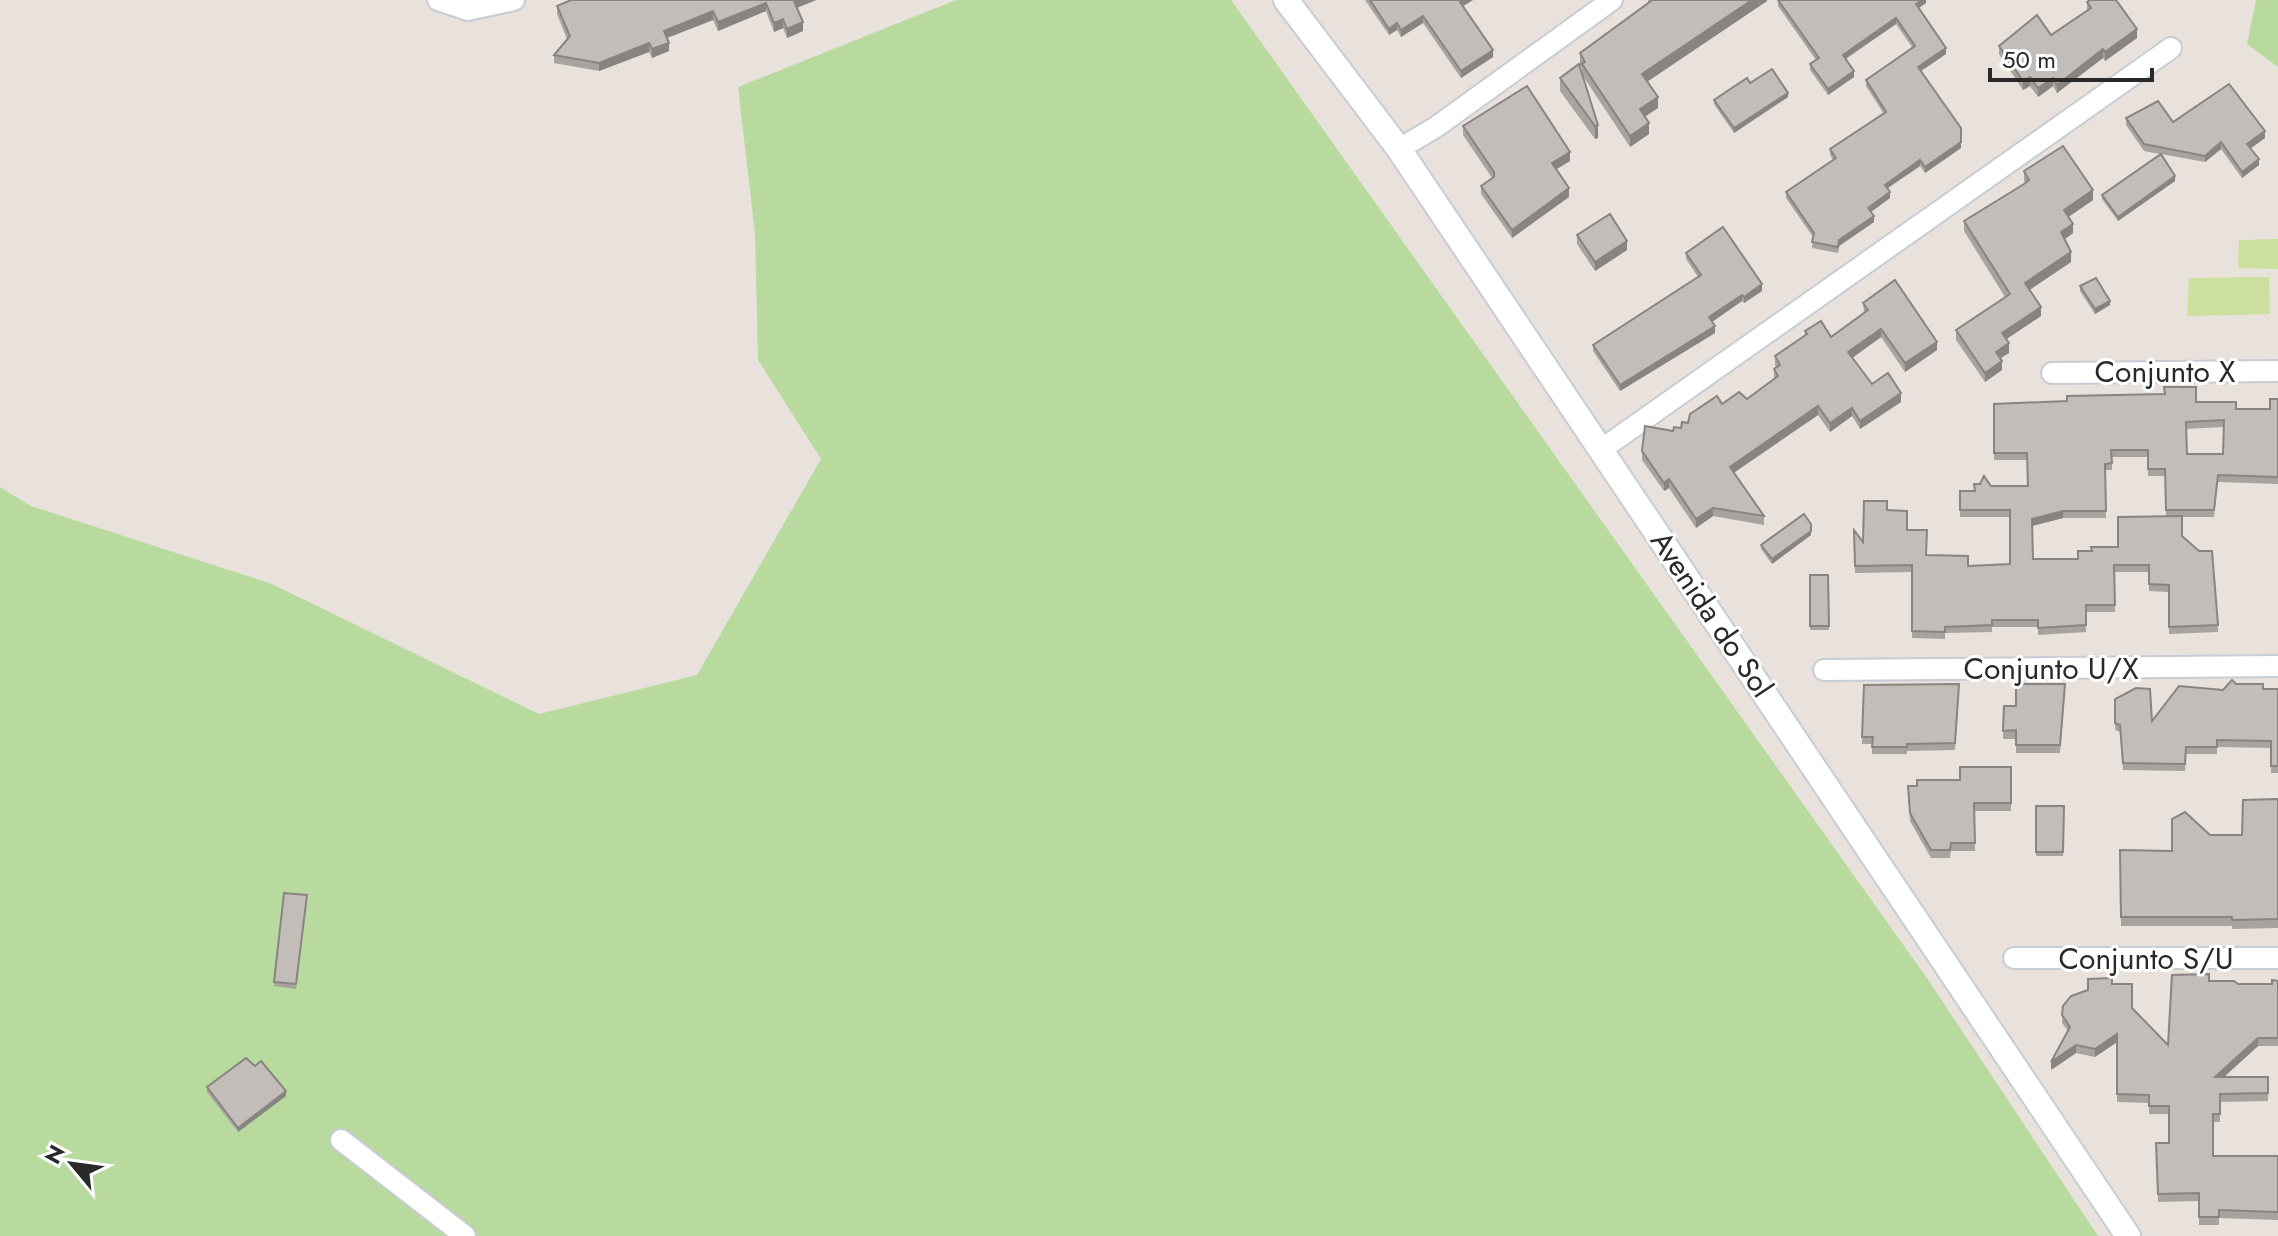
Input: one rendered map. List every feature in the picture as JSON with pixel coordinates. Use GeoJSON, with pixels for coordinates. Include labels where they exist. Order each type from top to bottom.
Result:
{"type":"FeatureCollection","features":[{"type":"Feature","properties":{"kind":"street"},"geometry":{"type":"LineString","coordinates":[[438,0],[468,10],[514,0]]}},
{"type":"Feature","properties":{"kind":"street","name":"Avenida do Sol"},"geometry":{"type":"LineString","coordinates":[[1286,0],[1399,149],[2128,1236]]}},
{"type":"Feature","properties":{"kind":"street"},"geometry":{"type":"LineString","coordinates":[[1399,149],[1436,127],[1612,0]]}},
{"type":"Feature","properties":{"kind":"street"},"geometry":{"type":"LineString","coordinates":[[1602,449],[2171,48]]}},
{"type":"Feature","properties":{"kind":"street","name":"Conjunto X"},"geometry":{"type":"LineString","coordinates":[[2052,373],[2278,371]]}},
{"type":"Feature","properties":{"kind":"street","name":"Conjunto U/X"},"geometry":{"type":"LineString","coordinates":[[1824,670],[2278,666]]}},
{"type":"Feature","properties":{"kind":"street","name":"Conjunto S/U"},"geometry":{"type":"LineString","coordinates":[[2014,958],[2278,958]]}},
{"type":"Feature","properties":{"kind":"street"},"geometry":{"type":"LineString","coordinates":[[341,1140],[465,1236]]}},
{"type":"Feature","properties":{"kind":"green space"},"geometry":{"type":"Polygon","coordinates":[[[956,0],[1231,0],[1929,981],[2098,1236],[0,1236],[0,487],[31,506],[272,584],[539,714],[697,675],[821,459],[758,360],[755,234],[738,87],[956,0]]]}},
{"type":"Feature","properties":{"kind":"green space"},"geometry":{"type":"Polygon","coordinates":[[[2256,0],[2278,0],[2278,67],[2247,44],[2256,0]]]}},
{"type":"Feature","properties":{"kind":"green space"},"geometry":{"type":"Polygon","coordinates":[[[2278,239],[2278,269],[2238,268],[2239,240],[2278,239]]]}},
{"type":"Feature","properties":{"kind":"green space"},"geometry":{"type":"Polygon","coordinates":[[[2269,277],[2270,314],[2187,316],[2189,278],[2269,277]]]}},
{"type":"Feature","properties":{"kind":"building"},"geometry":{"type":"Polygon","coordinates":[[[571,0],[796,0],[803,22],[787,29],[783,19],[774,23],[766,3],[718,22],[713,11],[664,31],[669,43],[652,49],[649,43],[599,63],[554,55],[570,36],[557,6],[571,0]]]}},
{"type":"Feature","properties":{"kind":"building"},"geometry":{"type":"Polygon","coordinates":[[[1370,0],[1463,0],[1460,2],[1493,50],[1461,71],[1423,16],[1401,30],[1397,23],[1389,29],[1370,0]]]}},
{"type":"Feature","properties":{"kind":"building"},"geometry":{"type":"Polygon","coordinates":[[[1651,0],[1752,0],[1642,74],[1658,97],[1640,109],[1649,123],[1630,136],[1582,64],[1585,62],[1580,53],[1651,0]]]}},
{"type":"Feature","properties":{"kind":"building"},"geometry":{"type":"Polygon","coordinates":[[[1778,0],[1922,0],[1916,4],[1946,48],[1918,67],[1961,128],[1961,142],[1925,167],[1920,160],[1885,185],[1890,192],[1868,208],[1874,216],[1839,240],[1838,247],[1812,242],[1814,233],[1786,192],[1836,158],[1830,149],[1886,112],[1866,80],[1915,46],[1896,18],[1843,55],[1854,71],[1828,89],[1810,64],[1819,58],[1778,0]]]}},
{"type":"Feature","properties":{"kind":"building"},"geometry":{"type":"Polygon","coordinates":[[[2116,0],[2137,29],[2105,52],[2103,49],[2057,85],[2053,78],[2038,88],[2030,77],[2023,81],[1999,46],[2037,15],[2051,35],[2091,8],[2087,2],[2116,0]]]}},
{"type":"Feature","properties":{"kind":"building"},"geometry":{"type":"Polygon","coordinates":[[[1579,64],[1598,125],[1595,126],[1560,78],[1579,64]]]}},
{"type":"Feature","properties":{"kind":"building"},"geometry":{"type":"Polygon","coordinates":[[[1772,69],[1788,93],[1734,128],[1714,100],[1747,78],[1750,83],[1772,69]]]}},
{"type":"Feature","properties":{"kind":"building"},"geometry":{"type":"Polygon","coordinates":[[[2229,84],[2265,131],[2247,144],[2259,159],[2242,172],[2221,142],[2205,156],[2144,144],[2126,118],[2158,101],[2173,122],[2229,84]]]}},
{"type":"Feature","properties":{"kind":"building"},"geometry":{"type":"Polygon","coordinates":[[[1527,86],[1570,152],[1552,163],[1569,188],[1512,230],[1481,186],[1494,177],[1494,172],[1463,126],[1527,86]]]}},
{"type":"Feature","properties":{"kind":"building"},"geometry":{"type":"Polygon","coordinates":[[[2063,146],[2093,190],[2064,210],[2073,224],[2061,232],[2071,252],[2025,283],[2041,307],[2002,333],[2009,343],[1996,352],[2002,361],[1985,373],[1956,330],[2010,294],[1964,221],[2024,184],[2029,180],[2024,171],[2063,146]]]}},
{"type":"Feature","properties":{"kind":"building"},"geometry":{"type":"Polygon","coordinates":[[[2161,154],[2175,176],[2118,217],[2102,195],[2161,154]]]}},
{"type":"Feature","properties":{"kind":"building"},"geometry":{"type":"Polygon","coordinates":[[[1610,214],[1627,241],[1595,262],[1577,235],[1610,214]]]}},
{"type":"Feature","properties":{"kind":"building"},"geometry":{"type":"Polygon","coordinates":[[[1723,227],[1762,284],[1709,317],[1715,326],[1620,385],[1593,345],[1701,275],[1686,253],[1723,227]]]}},
{"type":"Feature","properties":{"kind":"building"},"geometry":{"type":"Polygon","coordinates":[[[2096,278],[2110,301],[2095,309],[2080,286],[2096,278]]]}},
{"type":"Feature","properties":{"kind":"building"},"geometry":{"type":"Polygon","coordinates":[[[1895,280],[1937,342],[1905,363],[1881,329],[1848,352],[1872,384],[1888,373],[1901,393],[1860,421],[1852,408],[1830,423],[1818,406],[1730,467],[1764,516],[1713,508],[1696,519],[1669,479],[1664,483],[1642,451],[1645,426],[1673,431],[1674,427],[1681,428],[1682,422],[1688,423],[1690,414],[1717,396],[1722,404],[1739,392],[1747,399],[1778,376],[1774,369],[1780,365],[1775,356],[1807,334],[1805,331],[1821,321],[1831,337],[1868,310],[1863,303],[1895,280]]]}},
{"type":"Feature","properties":{"kind":"building"},"geometry":{"type":"Polygon","coordinates":[[[2164,387],[2196,387],[2196,402],[2236,402],[2236,409],[2270,409],[2270,399],[2278,399],[2278,477],[2218,475],[2214,510],[2166,510],[2165,469],[2148,469],[2148,450],[2111,450],[2112,463],[2105,464],[2106,511],[2063,511],[2032,519],[2033,559],[2078,559],[2078,551],[2092,551],[2091,547],[2118,547],[2118,517],[2182,516],[2182,536],[2199,551],[2212,551],[2218,625],[2169,627],[2169,585],[2149,584],[2149,565],[2114,565],[2115,605],[2086,605],[2086,625],[2038,628],[2038,620],[1992,620],[1992,625],[1945,627],[1945,632],[1912,631],[1912,565],[1855,566],[1854,530],[1863,542],[1864,501],[1887,501],[1887,510],[1907,511],[1907,530],[1927,530],[1926,555],[1968,556],[1968,566],[2010,564],[2010,510],[1960,510],[1960,491],[1975,491],[1974,484],[1980,484],[1984,476],[1991,486],[2028,486],[2027,453],[1994,453],[1994,404],[2067,401],[2067,396],[2165,394],[2164,387]],[[2224,420],[2186,422],[2187,454],[2223,454],[2224,420]]]}},
{"type":"Feature","properties":{"kind":"building"},"geometry":{"type":"Polygon","coordinates":[[[1804,514],[1811,524],[1811,531],[1772,559],[1761,545],[1804,514]]]}},
{"type":"Feature","properties":{"kind":"building"},"geometry":{"type":"Polygon","coordinates":[[[1810,575],[1828,575],[1829,626],[1810,626],[1810,575]]]}},
{"type":"Feature","properties":{"kind":"building"},"geometry":{"type":"Polygon","coordinates":[[[2232,680],[2236,684],[2263,684],[2263,689],[2278,689],[2278,766],[2271,766],[2271,741],[2217,740],[2217,747],[2186,747],[2185,764],[2123,763],[2120,725],[2115,723],[2115,699],[2136,688],[2150,689],[2152,721],[2179,686],[2223,690],[2232,680]]]}},
{"type":"Feature","properties":{"kind":"building"},"geometry":{"type":"Polygon","coordinates":[[[1959,684],[1955,743],[1872,747],[1873,737],[1862,737],[1864,685],[1959,684]]]}},
{"type":"Feature","properties":{"kind":"building"},"geometry":{"type":"Polygon","coordinates":[[[2016,684],[2065,684],[2060,745],[2016,745],[2016,730],[2003,731],[2004,706],[2016,706],[2016,684]]]}},
{"type":"Feature","properties":{"kind":"building"},"geometry":{"type":"Polygon","coordinates":[[[1960,767],[2011,767],[2011,803],[1974,803],[1975,843],[1951,843],[1950,850],[1931,850],[1910,813],[1908,786],[1917,786],[1917,780],[1960,780],[1960,767]]]}},
{"type":"Feature","properties":{"kind":"building"},"geometry":{"type":"Polygon","coordinates":[[[2278,799],[2278,919],[2121,917],[2120,850],[2172,851],[2172,819],[2185,812],[2210,835],[2242,835],[2243,800],[2278,799]]]}},
{"type":"Feature","properties":{"kind":"building"},"geometry":{"type":"Polygon","coordinates":[[[2036,806],[2064,806],[2063,852],[2036,852],[2036,806]]]}},
{"type":"Feature","properties":{"kind":"building"},"geometry":{"type":"Polygon","coordinates":[[[284,893],[307,895],[296,984],[274,982],[284,893]]]}},
{"type":"Feature","properties":{"kind":"building"},"geometry":{"type":"Polygon","coordinates":[[[2209,974],[2209,981],[2234,981],[2238,984],[2272,984],[2272,980],[2278,981],[2278,1038],[2258,1038],[2215,1077],[2268,1077],[2268,1093],[2220,1094],[2220,1114],[2213,1114],[2213,1156],[2278,1156],[2278,1212],[2219,1210],[2219,1217],[2199,1217],[2199,1193],[2158,1194],[2156,1143],[2169,1143],[2169,1106],[2149,1106],[2149,1095],[2117,1094],[2117,1034],[2095,1049],[2076,1045],[2051,1062],[2070,1027],[2062,1015],[2063,1006],[2071,996],[2088,990],[2088,979],[2112,978],[2112,984],[2132,984],[2132,1008],[2168,1045],[2172,975],[2209,974]]]}},
{"type":"Feature","properties":{"kind":"building"},"geometry":{"type":"Polygon","coordinates":[[[246,1058],[255,1066],[261,1061],[286,1091],[238,1128],[207,1087],[246,1058]]]}}]}
